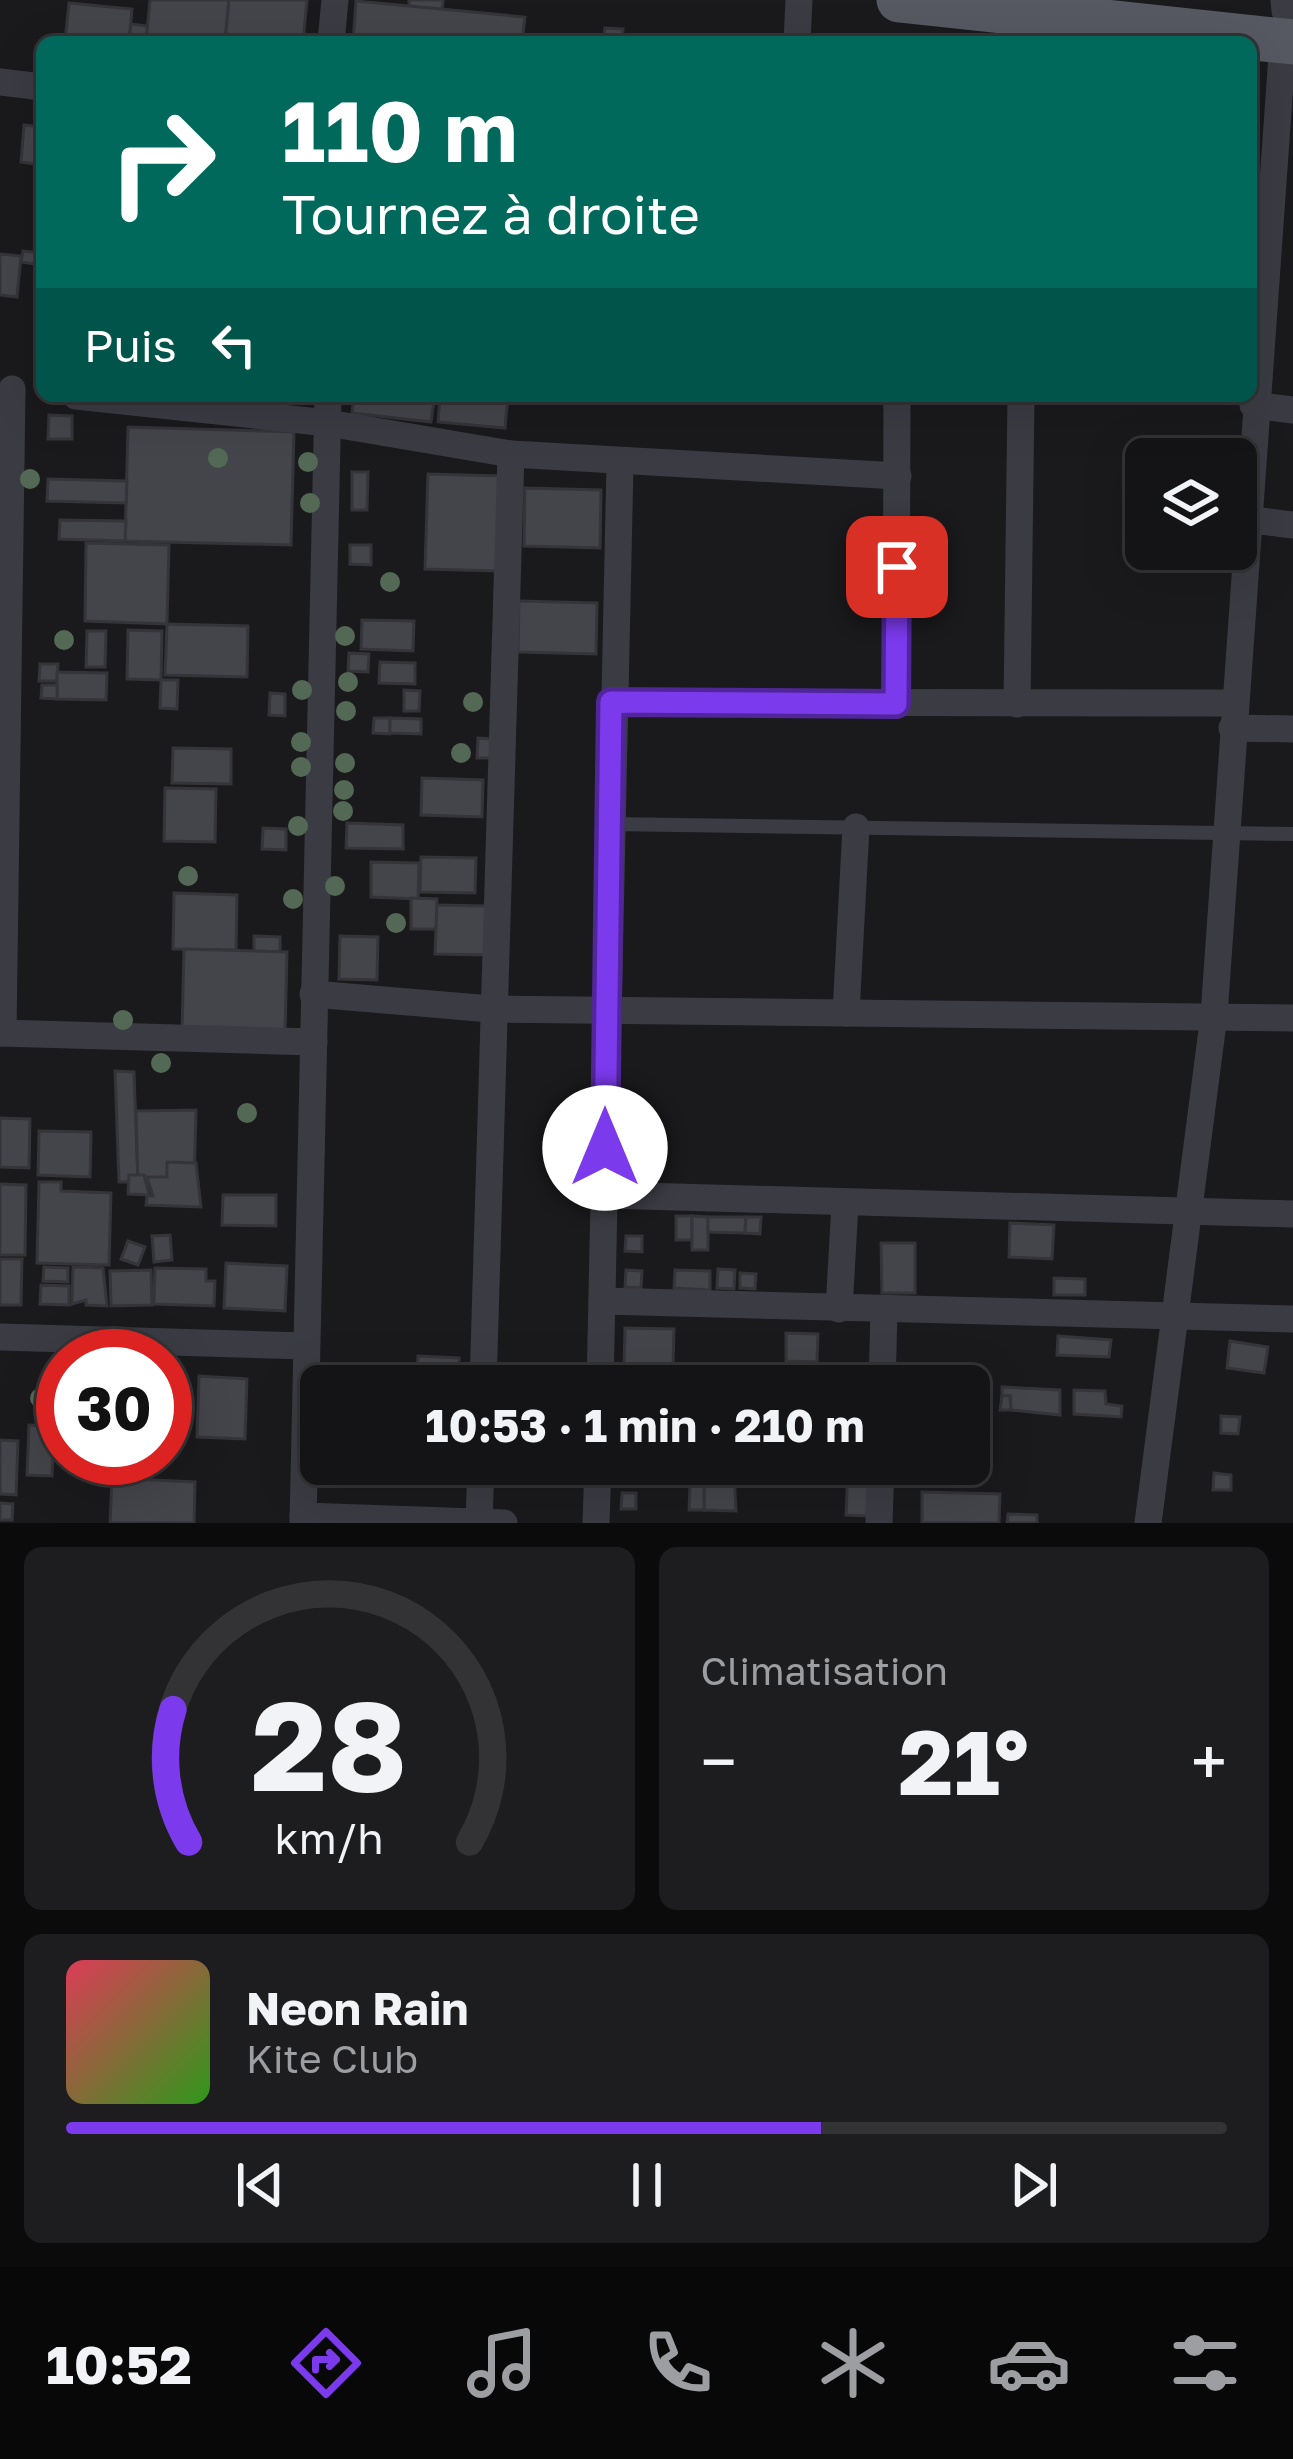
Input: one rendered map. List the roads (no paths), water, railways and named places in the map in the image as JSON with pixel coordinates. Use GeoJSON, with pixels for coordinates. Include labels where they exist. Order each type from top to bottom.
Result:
{"type":"FeatureCollection","features":[{"type":"Feature","properties":{"kind":"main road"},"geometry":{"type":"LineString","coordinates":[[899,0],[1288,21]]}},
{"type":"Feature","properties":{"kind":"main road"},"geometry":{"type":"LineString","coordinates":[[1178,0],[1288,21]]}},
{"type":"Feature","properties":{"kind":"street"},"geometry":{"type":"LineString","coordinates":[[332,36],[335,0]]}},
{"type":"Feature","properties":{"kind":"street"},"geometry":{"type":"LineString","coordinates":[[797,36],[799,0]]}},
{"type":"Feature","properties":{"kind":"street"},"geometry":{"type":"LineString","coordinates":[[1257,362],[1288,21]]}},
{"type":"Feature","properties":{"kind":"street"},"geometry":{"type":"LineString","coordinates":[[0,82],[36,86]]}},
{"type":"Feature","properties":{"kind":"street"},"geometry":{"type":"LineString","coordinates":[[36,391],[6,388],[1,1033],[314,1042]]}},
{"type":"Feature","properties":{"kind":"street"},"geometry":{"type":"LineString","coordinates":[[184,402],[328,410],[511,454],[620,464],[898,476]]}},
{"type":"Feature","properties":{"kind":"street"},"geometry":{"type":"LineString","coordinates":[[896,704],[898,402]]}},
{"type":"Feature","properties":{"kind":"street"},"geometry":{"type":"LineString","coordinates":[[1017,704],[1021,402]]}},
{"type":"Feature","properties":{"kind":"street"},"geometry":{"type":"LineString","coordinates":[[1251,438],[1253,402]]}},
{"type":"Feature","properties":{"kind":"street"},"geometry":{"type":"LineString","coordinates":[[1253,405],[1293,410]]}},
{"type":"Feature","properties":{"kind":"street"},"geometry":{"type":"LineString","coordinates":[[328,410],[303,1519],[504,1523]]}},
{"type":"Feature","properties":{"kind":"street"},"geometry":{"type":"LineString","coordinates":[[483,1365],[511,454]]}},
{"type":"Feature","properties":{"kind":"street"},"geometry":{"type":"LineString","coordinates":[[601,1365],[611,702],[620,464]]}},
{"type":"Feature","properties":{"kind":"street"},"geometry":{"type":"LineString","coordinates":[[1257,520],[1293,525]]}},
{"type":"Feature","properties":{"kind":"street"},"geometry":{"type":"LineString","coordinates":[[1148,1523],[1214,1015],[1242,570]]}},
{"type":"Feature","properties":{"kind":"street"},"geometry":{"type":"LineString","coordinates":[[611,702],[1017,704],[1232,715],[1293,729]]}},
{"type":"Feature","properties":{"kind":"street"},"geometry":{"type":"LineString","coordinates":[[846,1013],[856,827]]}},
{"type":"Feature","properties":{"kind":"street"},"geometry":{"type":"LineString","coordinates":[[314,994],[491,1009],[1293,1018]]}},
{"type":"Feature","properties":{"kind":"street"},"geometry":{"type":"LineString","coordinates":[[605,1195],[1293,1214]]}},
{"type":"Feature","properties":{"kind":"street"},"geometry":{"type":"LineString","coordinates":[[839,1309],[845,1204]]}},
{"type":"Feature","properties":{"kind":"street"},"geometry":{"type":"LineString","coordinates":[[603,1300],[1293,1319]]}},
{"type":"Feature","properties":{"kind":"street"},"geometry":{"type":"LineString","coordinates":[[883,1365],[884,1310]]}},
{"type":"Feature","properties":{"kind":"street"},"geometry":{"type":"LineString","coordinates":[[0,1337],[305,1346]]}},
{"type":"Feature","properties":{"kind":"street"},"geometry":{"type":"LineString","coordinates":[[479,1522],[480,1485]]}},
{"type":"Feature","properties":{"kind":"street"},"geometry":{"type":"LineString","coordinates":[[596,1523],[597,1485]]}},
{"type":"Feature","properties":{"kind":"street"},"geometry":{"type":"LineString","coordinates":[[879,1523],[880,1485]]}},
{"type":"Feature","properties":{"kind":"lane"},"geometry":{"type":"LineString","coordinates":[[609,824],[1293,834]]}}]}
